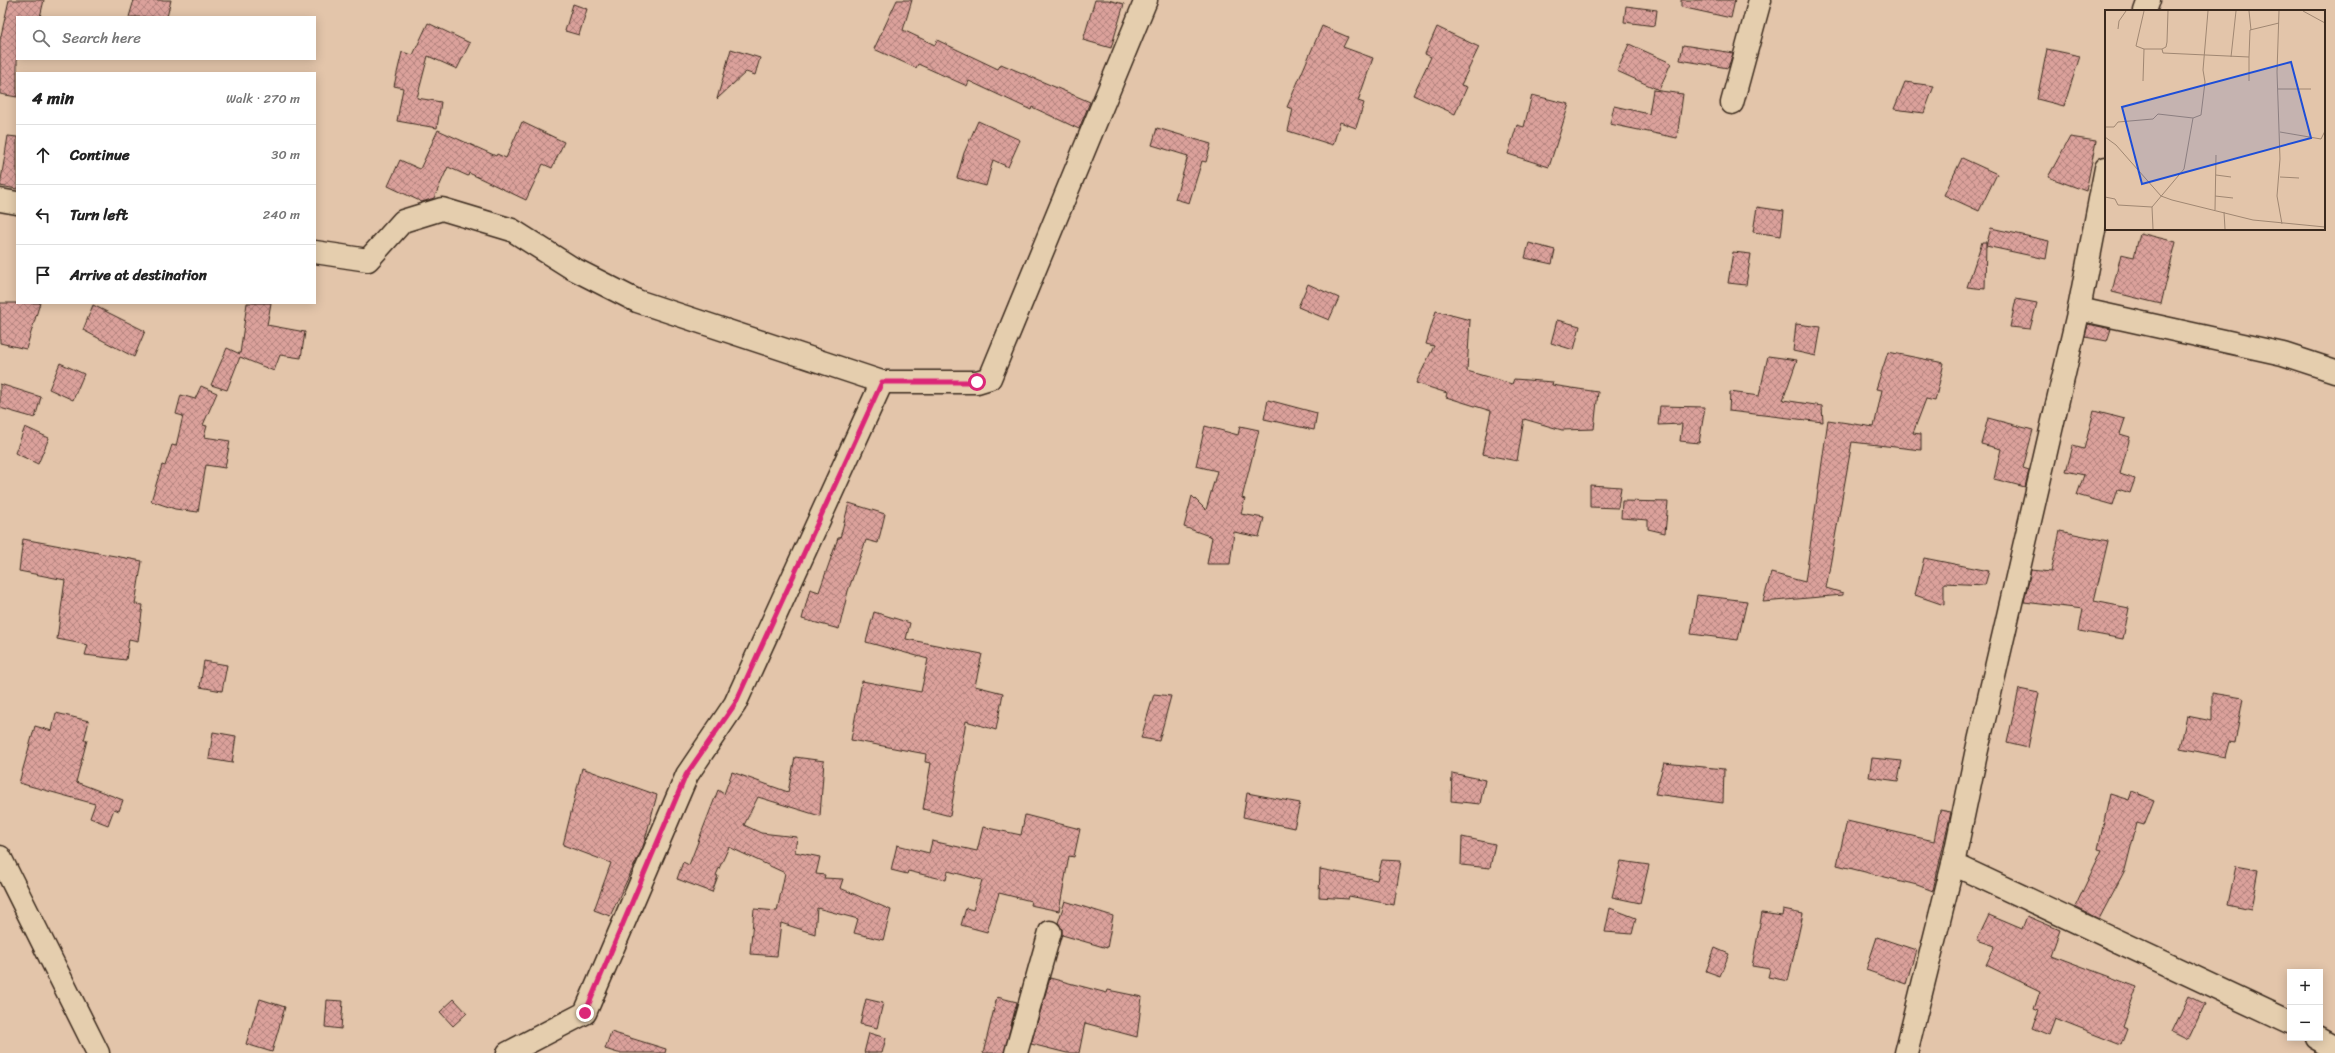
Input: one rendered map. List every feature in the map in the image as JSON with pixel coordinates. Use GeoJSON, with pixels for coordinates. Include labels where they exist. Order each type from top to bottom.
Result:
{"type":"FeatureCollection","features":[{"type":"Feature","properties":{"kind":"street"},"geometry":{"type":"LineString","coordinates":[[316,252],[368,260],[403,221],[442,209],[512,230],[572,268],[637,302],[882,382],[977,382],[990,378],[1146,0]]}},
{"type":"Feature","properties":{"kind":"street"},"geometry":{"type":"LineString","coordinates":[[1732,103],[1760,0]]}},
{"type":"Feature","properties":{"kind":"street"},"geometry":{"type":"LineString","coordinates":[[2145,10],[2149,0]]}},
{"type":"Feature","properties":{"kind":"street"},"geometry":{"type":"LineString","coordinates":[[1906,1053],[1953,864],[1976,754],[2079,309],[2105,173]]}},
{"type":"Feature","properties":{"kind":"street"},"geometry":{"type":"LineString","coordinates":[[0,200],[16,203]]}},
{"type":"Feature","properties":{"kind":"street"},"geometry":{"type":"LineString","coordinates":[[2079,309],[2283,354],[2335,371]]}},
{"type":"Feature","properties":{"kind":"street"},"geometry":{"type":"LineString","coordinates":[[508,1053],[585,1013],[686,775],[735,704],[882,382]]}},
{"type":"Feature","properties":{"kind":"street"},"geometry":{"type":"LineString","coordinates":[[0,857],[98,1053]]}},
{"type":"Feature","properties":{"kind":"street"},"geometry":{"type":"LineString","coordinates":[[1953,864],[2287,1021]]}},
{"type":"Feature","properties":{"kind":"street"},"geometry":{"type":"LineString","coordinates":[[1016,1053],[1050,932]]}},
{"type":"Feature","properties":{"kind":"street"},"geometry":{"type":"LineString","coordinates":[[2322,1041],[2335,1048]]}},
{"type":"Feature","properties":{"kind":"building"},"geometry":{"type":"Polygon","coordinates":[[[9,0],[44,0],[40,16],[16,16],[16,97],[0,94],[0,40],[9,0]]]}},
{"type":"Feature","properties":{"kind":"building"},"geometry":{"type":"Polygon","coordinates":[[[134,0],[171,0],[167,16],[129,16],[134,0]]]}},
{"type":"Feature","properties":{"kind":"building"},"geometry":{"type":"Polygon","coordinates":[[[897,0],[912,0],[903,30],[935,45],[937,40],[998,69],[1001,64],[1090,102],[1079,129],[1032,107],[1031,110],[969,81],[967,86],[918,64],[916,68],[874,49],[897,0]]]}},
{"type":"Feature","properties":{"kind":"building"},"geometry":{"type":"Polygon","coordinates":[[[1095,0],[1108,0],[1124,4],[1111,48],[1083,40],[1095,0]]]}},
{"type":"Feature","properties":{"kind":"building"},"geometry":{"type":"Polygon","coordinates":[[[1681,0],[1735,0],[1731,18],[1681,7],[1681,0]]]}},
{"type":"Feature","properties":{"kind":"building"},"geometry":{"type":"Polygon","coordinates":[[[573,4],[587,9],[579,35],[565,31],[573,4]]]}},
{"type":"Feature","properties":{"kind":"building"},"geometry":{"type":"Polygon","coordinates":[[[1626,6],[1657,10],[1655,26],[1624,22],[1626,6]]]}},
{"type":"Feature","properties":{"kind":"building"},"geometry":{"type":"Polygon","coordinates":[[[428,23],[470,43],[457,69],[428,56],[417,98],[441,102],[437,128],[397,121],[403,88],[394,86],[402,52],[413,55],[428,23]]]}},
{"type":"Feature","properties":{"kind":"building"},"geometry":{"type":"Polygon","coordinates":[[[1322,26],[1348,37],[1343,47],[1373,58],[1358,101],[1364,103],[1356,128],[1340,122],[1333,145],[1288,131],[1293,109],[1287,107],[1322,26]]]}},
{"type":"Feature","properties":{"kind":"building"},"geometry":{"type":"Polygon","coordinates":[[[1437,27],[1479,47],[1461,85],[1467,87],[1455,114],[1413,95],[1431,57],[1425,54],[1437,27]]]}},
{"type":"Feature","properties":{"kind":"building"},"geometry":{"type":"Polygon","coordinates":[[[1629,44],[1671,63],[1659,90],[1617,71],[1629,44]]]}},
{"type":"Feature","properties":{"kind":"building"},"geometry":{"type":"Polygon","coordinates":[[[1683,45],[1733,53],[1728,68],[1680,60],[1683,45]]]}},
{"type":"Feature","properties":{"kind":"building"},"geometry":{"type":"Polygon","coordinates":[[[731,49],[760,58],[755,75],[746,72],[717,99],[731,49]]]}},
{"type":"Feature","properties":{"kind":"building"},"geometry":{"type":"Polygon","coordinates":[[[2047,49],[2080,56],[2064,106],[2037,99],[2047,49]]]}},
{"type":"Feature","properties":{"kind":"building"},"geometry":{"type":"Polygon","coordinates":[[[1905,82],[1934,86],[1924,113],[1894,109],[1905,82]]]}},
{"type":"Feature","properties":{"kind":"building"},"geometry":{"type":"Polygon","coordinates":[[[1653,90],[1683,94],[1677,138],[1610,124],[1614,106],[1649,114],[1653,90]]]}},
{"type":"Feature","properties":{"kind":"building"},"geometry":{"type":"Polygon","coordinates":[[[1532,95],[1569,104],[1549,167],[1508,154],[1517,125],[1524,127],[1532,95]]]}},
{"type":"Feature","properties":{"kind":"building"},"geometry":{"type":"Polygon","coordinates":[[[978,121],[1020,140],[1008,167],[993,160],[986,186],[957,178],[964,153],[978,121]]]}},
{"type":"Feature","properties":{"kind":"building"},"geometry":{"type":"Polygon","coordinates":[[[522,122],[564,142],[552,168],[543,164],[526,200],[469,173],[468,176],[448,167],[434,198],[422,202],[388,186],[400,160],[420,169],[438,130],[496,156],[497,154],[506,158],[522,122]]]}},
{"type":"Feature","properties":{"kind":"building"},"geometry":{"type":"Polygon","coordinates":[[[1157,128],[1211,144],[1206,162],[1202,161],[1189,203],[1175,199],[1188,156],[1152,145],[1157,128]]]}},
{"type":"Feature","properties":{"kind":"building"},"geometry":{"type":"Polygon","coordinates":[[[8,136],[16,137],[16,189],[0,186],[8,136]]]}},
{"type":"Feature","properties":{"kind":"building"},"geometry":{"type":"Polygon","coordinates":[[[2070,137],[2096,141],[2086,191],[2048,177],[2070,137]]]}},
{"type":"Feature","properties":{"kind":"building"},"geometry":{"type":"Polygon","coordinates":[[[1962,158],[1997,174],[1979,211],[1944,195],[1962,158]]]}},
{"type":"Feature","properties":{"kind":"building"},"geometry":{"type":"Polygon","coordinates":[[[1757,207],[1784,211],[1781,236],[1753,232],[1757,207]]]}},
{"type":"Feature","properties":{"kind":"building"},"geometry":{"type":"Polygon","coordinates":[[[1991,228],[2049,241],[2046,259],[1986,246],[1991,228]]]}},
{"type":"Feature","properties":{"kind":"building"},"geometry":{"type":"Polygon","coordinates":[[[2140,233],[2176,242],[2161,304],[2112,292],[2121,254],[2134,257],[2140,233]]]}},
{"type":"Feature","properties":{"kind":"building"},"geometry":{"type":"Polygon","coordinates":[[[1982,242],[1986,242],[1985,289],[1967,287],[1982,242]]]}},
{"type":"Feature","properties":{"kind":"building"},"geometry":{"type":"Polygon","coordinates":[[[1529,243],[1555,250],[1552,264],[1525,258],[1529,243]]]}},
{"type":"Feature","properties":{"kind":"building"},"geometry":{"type":"Polygon","coordinates":[[[1733,252],[1751,254],[1746,285],[1728,283],[1733,252]]]}},
{"type":"Feature","properties":{"kind":"building"},"geometry":{"type":"Polygon","coordinates":[[[1308,284],[1339,298],[1329,320],[1298,307],[1308,284]]]}},
{"type":"Feature","properties":{"kind":"building"},"geometry":{"type":"Polygon","coordinates":[[[2016,299],[2037,303],[2030,329],[2010,327],[2016,299]]]}},
{"type":"Feature","properties":{"kind":"building"},"geometry":{"type":"Polygon","coordinates":[[[0,303],[40,304],[26,349],[0,343],[0,303]]]}},
{"type":"Feature","properties":{"kind":"building"},"geometry":{"type":"Polygon","coordinates":[[[247,304],[271,304],[267,325],[305,332],[301,358],[280,355],[274,371],[240,357],[227,390],[211,385],[227,348],[240,354],[247,304]]]}},
{"type":"Feature","properties":{"kind":"building"},"geometry":{"type":"Polygon","coordinates":[[[93,305],[145,331],[134,357],[83,330],[93,305]]]}},
{"type":"Feature","properties":{"kind":"building"},"geometry":{"type":"Polygon","coordinates":[[[1436,311],[1470,320],[1467,371],[1512,384],[1514,379],[1553,382],[1552,385],[1598,392],[1594,429],[1562,430],[1524,419],[1517,461],[1482,454],[1491,411],[1446,397],[1447,393],[1416,383],[1434,346],[1426,344],[1436,311]]]}},
{"type":"Feature","properties":{"kind":"building"},"geometry":{"type":"Polygon","coordinates":[[[1557,320],[1580,326],[1574,350],[1551,343],[1557,320]]]}},
{"type":"Feature","properties":{"kind":"building"},"geometry":{"type":"Polygon","coordinates":[[[1796,324],[1821,327],[1816,356],[1793,351],[1796,324]]]}},
{"type":"Feature","properties":{"kind":"building"},"geometry":{"type":"Polygon","coordinates":[[[2088,324],[2111,329],[2107,341],[2085,337],[2088,324]]]}},
{"type":"Feature","properties":{"kind":"building"},"geometry":{"type":"Polygon","coordinates":[[[1888,352],[1944,363],[1935,401],[1926,399],[1913,433],[1921,434],[1921,450],[1852,442],[1826,588],[1843,593],[1843,595],[1763,602],[1771,573],[1805,582],[1828,420],[1874,427],[1882,390],[1876,389],[1888,352]]]}},
{"type":"Feature","properties":{"kind":"building"},"geometry":{"type":"Polygon","coordinates":[[[1768,356],[1797,360],[1783,400],[1822,406],[1823,422],[1729,411],[1730,392],[1759,396],[1768,356]]]}},
{"type":"Feature","properties":{"kind":"building"},"geometry":{"type":"Polygon","coordinates":[[[60,363],[84,374],[73,400],[49,389],[60,363]]]}},
{"type":"Feature","properties":{"kind":"building"},"geometry":{"type":"Polygon","coordinates":[[[0,384],[41,397],[35,418],[0,408],[0,384]]]}},
{"type":"Feature","properties":{"kind":"building"},"geometry":{"type":"Polygon","coordinates":[[[201,386],[217,393],[203,425],[207,426],[204,437],[230,441],[225,468],[206,465],[198,512],[175,509],[151,501],[162,465],[165,466],[172,445],[176,446],[183,416],[176,414],[181,395],[195,399],[201,386]]]}},
{"type":"Feature","properties":{"kind":"building"},"geometry":{"type":"Polygon","coordinates":[[[1268,400],[1317,413],[1314,430],[1264,419],[1268,400]]]}},
{"type":"Feature","properties":{"kind":"building"},"geometry":{"type":"Polygon","coordinates":[[[1660,406],[1705,407],[1699,443],[1680,441],[1682,424],[1658,425],[1660,406]]]}},
{"type":"Feature","properties":{"kind":"building"},"geometry":{"type":"Polygon","coordinates":[[[2094,411],[2125,419],[2120,434],[2130,437],[2120,474],[2135,479],[2130,493],[2118,489],[2113,505],[2077,495],[2084,475],[2066,471],[2073,446],[2084,449],[2094,411]]]}},
{"type":"Feature","properties":{"kind":"building"},"geometry":{"type":"Polygon","coordinates":[[[1988,418],[2033,430],[2023,468],[2029,470],[2025,487],[1994,479],[2001,449],[1981,444],[1988,418]]]}},
{"type":"Feature","properties":{"kind":"building"},"geometry":{"type":"Polygon","coordinates":[[[1205,426],[1238,435],[1240,426],[1259,430],[1242,498],[1245,499],[1241,514],[1264,518],[1259,537],[1234,532],[1230,564],[1207,564],[1212,537],[1184,527],[1192,496],[1206,510],[1217,471],[1196,466],[1205,426]]]}},
{"type":"Feature","properties":{"kind":"building"},"geometry":{"type":"Polygon","coordinates":[[[25,427],[49,438],[38,464],[15,453],[25,427]]]}},
{"type":"Feature","properties":{"kind":"building"},"geometry":{"type":"Polygon","coordinates":[[[1590,485],[1621,487],[1618,508],[1590,507],[1590,485]]]}},
{"type":"Feature","properties":{"kind":"building"},"geometry":{"type":"Polygon","coordinates":[[[1622,501],[1668,502],[1665,533],[1648,529],[1648,520],[1621,518],[1622,501]]]}},
{"type":"Feature","properties":{"kind":"building"},"geometry":{"type":"Polygon","coordinates":[[[849,503],[885,514],[878,543],[866,540],[848,591],[839,629],[802,619],[810,589],[819,592],[838,538],[840,538],[849,503]]]}},
{"type":"Feature","properties":{"kind":"building"},"geometry":{"type":"Polygon","coordinates":[[[2060,531],[2108,541],[2094,601],[2129,608],[2123,639],[2079,631],[2083,609],[2024,602],[2031,570],[2051,572],[2060,531]]]}},
{"type":"Feature","properties":{"kind":"building"},"geometry":{"type":"Polygon","coordinates":[[[23,539],[142,561],[135,604],[143,605],[138,641],[129,639],[126,660],[85,655],[88,645],[57,639],[65,580],[19,571],[23,539]]]}},
{"type":"Feature","properties":{"kind":"building"},"geometry":{"type":"Polygon","coordinates":[[[1924,558],[1989,571],[1985,585],[1944,583],[1944,605],[1915,595],[1924,558]]]}},
{"type":"Feature","properties":{"kind":"building"},"geometry":{"type":"Polygon","coordinates":[[[1697,595],[1747,601],[1738,640],[1691,634],[1697,595]]]}},
{"type":"Feature","properties":{"kind":"building"},"geometry":{"type":"Polygon","coordinates":[[[874,612],[910,623],[906,639],[982,654],[975,686],[1003,693],[996,730],[966,721],[950,816],[923,809],[931,763],[925,762],[926,754],[851,740],[862,681],[921,692],[928,659],[866,642],[874,612]]]}},
{"type":"Feature","properties":{"kind":"building"},"geometry":{"type":"Polygon","coordinates":[[[204,661],[227,665],[222,691],[200,687],[204,661]]]}},
{"type":"Feature","properties":{"kind":"building"},"geometry":{"type":"Polygon","coordinates":[[[2019,689],[2039,693],[2028,748],[2007,743],[2019,689]]]}},
{"type":"Feature","properties":{"kind":"building"},"geometry":{"type":"Polygon","coordinates":[[[2212,693],[2243,698],[2235,743],[2229,742],[2225,757],[2180,748],[2187,716],[2212,721],[2212,693]]]}},
{"type":"Feature","properties":{"kind":"building"},"geometry":{"type":"Polygon","coordinates":[[[1154,694],[1171,696],[1159,741],[1141,738],[1154,694]]]}},
{"type":"Feature","properties":{"kind":"building"},"geometry":{"type":"Polygon","coordinates":[[[56,713],[89,721],[84,740],[87,740],[76,782],[123,800],[119,811],[114,809],[108,825],[90,818],[95,804],[19,783],[35,726],[52,731],[56,713]]]}},
{"type":"Feature","properties":{"kind":"building"},"geometry":{"type":"Polygon","coordinates":[[[213,732],[236,736],[232,763],[209,759],[213,732]]]}},
{"type":"Feature","properties":{"kind":"building"},"geometry":{"type":"Polygon","coordinates":[[[795,757],[824,761],[820,816],[758,797],[744,825],[761,833],[797,837],[795,852],[820,857],[816,874],[825,875],[824,878],[843,879],[840,888],[891,910],[883,940],[854,933],[858,919],[817,908],[815,934],[781,923],[777,956],[750,954],[754,909],[777,911],[785,873],[729,847],[716,875],[718,876],[712,892],[677,879],[683,862],[689,865],[718,790],[724,794],[732,772],[788,792],[795,757]]]}},
{"type":"Feature","properties":{"kind":"building"},"geometry":{"type":"Polygon","coordinates":[[[1872,758],[1902,761],[1898,781],[1869,777],[1872,758]]]}},
{"type":"Feature","properties":{"kind":"building"},"geometry":{"type":"Polygon","coordinates":[[[1664,763],[1724,769],[1723,803],[1655,794],[1664,763]]]}},
{"type":"Feature","properties":{"kind":"building"},"geometry":{"type":"Polygon","coordinates":[[[582,768],[657,795],[643,847],[610,916],[594,910],[611,863],[563,845],[582,768]]]}},
{"type":"Feature","properties":{"kind":"building"},"geometry":{"type":"Polygon","coordinates":[[[1452,773],[1485,780],[1480,804],[1451,801],[1452,773]]]}},
{"type":"Feature","properties":{"kind":"building"},"geometry":{"type":"Polygon","coordinates":[[[2132,791],[2154,800],[2144,825],[2137,823],[2125,870],[2099,919],[2075,907],[2102,850],[2098,849],[2110,794],[2129,800],[2132,791]]]}},
{"type":"Feature","properties":{"kind":"building"},"geometry":{"type":"Polygon","coordinates":[[[1247,793],[1300,803],[1294,828],[1243,817],[1247,793]]]}},
{"type":"Feature","properties":{"kind":"building"},"geometry":{"type":"Polygon","coordinates":[[[1940,810],[1951,812],[1933,891],[1917,885],[1837,865],[1847,821],[1934,841],[1940,810]]]}},
{"type":"Feature","properties":{"kind":"building"},"geometry":{"type":"Polygon","coordinates":[[[1025,815],[1080,829],[1074,857],[1069,856],[1059,911],[1030,905],[1031,901],[999,893],[987,932],[961,925],[966,908],[973,910],[982,880],[948,871],[946,880],[908,871],[907,874],[891,870],[897,845],[929,853],[932,841],[977,851],[983,827],[1021,835],[1025,815]]]}},
{"type":"Feature","properties":{"kind":"building"},"geometry":{"type":"Polygon","coordinates":[[[1462,837],[1495,844],[1490,868],[1461,865],[1462,837]]]}},
{"type":"Feature","properties":{"kind":"building"},"geometry":{"type":"Polygon","coordinates":[[[1382,860],[1401,861],[1394,905],[1349,896],[1348,899],[1319,897],[1320,869],[1377,880],[1382,860]]]}},
{"type":"Feature","properties":{"kind":"building"},"geometry":{"type":"Polygon","coordinates":[[[1621,861],[1649,865],[1640,903],[1612,897],[1621,861]]]}},
{"type":"Feature","properties":{"kind":"building"},"geometry":{"type":"Polygon","coordinates":[[[2236,866],[2258,870],[2251,909],[2228,904],[2236,866]]]}},
{"type":"Feature","properties":{"kind":"building"},"geometry":{"type":"Polygon","coordinates":[[[1065,901],[1113,916],[1107,948],[1062,935],[1062,929],[1058,923],[1065,901]]]}},
{"type":"Feature","properties":{"kind":"building"},"geometry":{"type":"Polygon","coordinates":[[[1610,908],[1636,918],[1632,934],[1605,932],[1610,908]]]}},
{"type":"Feature","properties":{"kind":"building"},"geometry":{"type":"Polygon","coordinates":[[[1783,910],[1803,914],[1788,981],[1768,977],[1770,969],[1752,966],[1762,913],[1782,916],[1783,910]]]}},
{"type":"Feature","properties":{"kind":"building"},"geometry":{"type":"Polygon","coordinates":[[[1989,915],[2022,929],[2027,916],[2060,930],[2051,955],[2137,987],[2123,1027],[2127,1029],[2121,1045],[2055,1019],[2049,1035],[2032,1028],[2039,1011],[2034,1009],[2040,991],[1986,965],[1995,946],[1977,940],[1989,915]]]}},
{"type":"Feature","properties":{"kind":"building"},"geometry":{"type":"Polygon","coordinates":[[[1877,937],[1916,950],[1906,984],[1866,970],[1877,937]]]}},
{"type":"Feature","properties":{"kind":"building"},"geometry":{"type":"Polygon","coordinates":[[[1715,948],[1729,954],[1720,976],[1706,971],[1715,948]]]}},
{"type":"Feature","properties":{"kind":"building"},"geometry":{"type":"Polygon","coordinates":[[[1050,978],[1107,993],[1108,990],[1142,997],[1137,1037],[1085,1023],[1079,1053],[1067,1053],[1031,1044],[1050,978]]]}},
{"type":"Feature","properties":{"kind":"building"},"geometry":{"type":"Polygon","coordinates":[[[2189,996],[2205,1004],[2188,1040],[2172,1032],[2189,996]]]}},
{"type":"Feature","properties":{"kind":"building"},"geometry":{"type":"Polygon","coordinates":[[[997,997],[1017,1002],[1004,1053],[983,1053],[997,997]]]}},
{"type":"Feature","properties":{"kind":"building"},"geometry":{"type":"Polygon","coordinates":[[[260,999],[285,1007],[272,1052],[246,1044],[260,999]]]}},
{"type":"Feature","properties":{"kind":"building"},"geometry":{"type":"Polygon","coordinates":[[[454,999],[467,1013],[453,1026],[440,1012],[454,999]]]}},
{"type":"Feature","properties":{"kind":"building"},"geometry":{"type":"Polygon","coordinates":[[[866,999],[883,1003],[877,1028],[860,1024],[866,999]]]}},
{"type":"Feature","properties":{"kind":"building"},"geometry":{"type":"Polygon","coordinates":[[[327,1000],[343,1001],[341,1029],[325,1027],[327,1000]]]}},
{"type":"Feature","properties":{"kind":"building"},"geometry":{"type":"Polygon","coordinates":[[[611,1032],[666,1049],[665,1053],[618,1053],[605,1049],[611,1032]]]}},
{"type":"Feature","properties":{"kind":"building"},"geometry":{"type":"Polygon","coordinates":[[[869,1033],[886,1038],[882,1053],[864,1053],[869,1033]]]}},
{"type":"Feature","properties":{"kind":"route"},"geometry":{"type":"LineString","coordinates":[[585,1013],[686,775],[735,704],[882,382],[977,382]]}}]}
